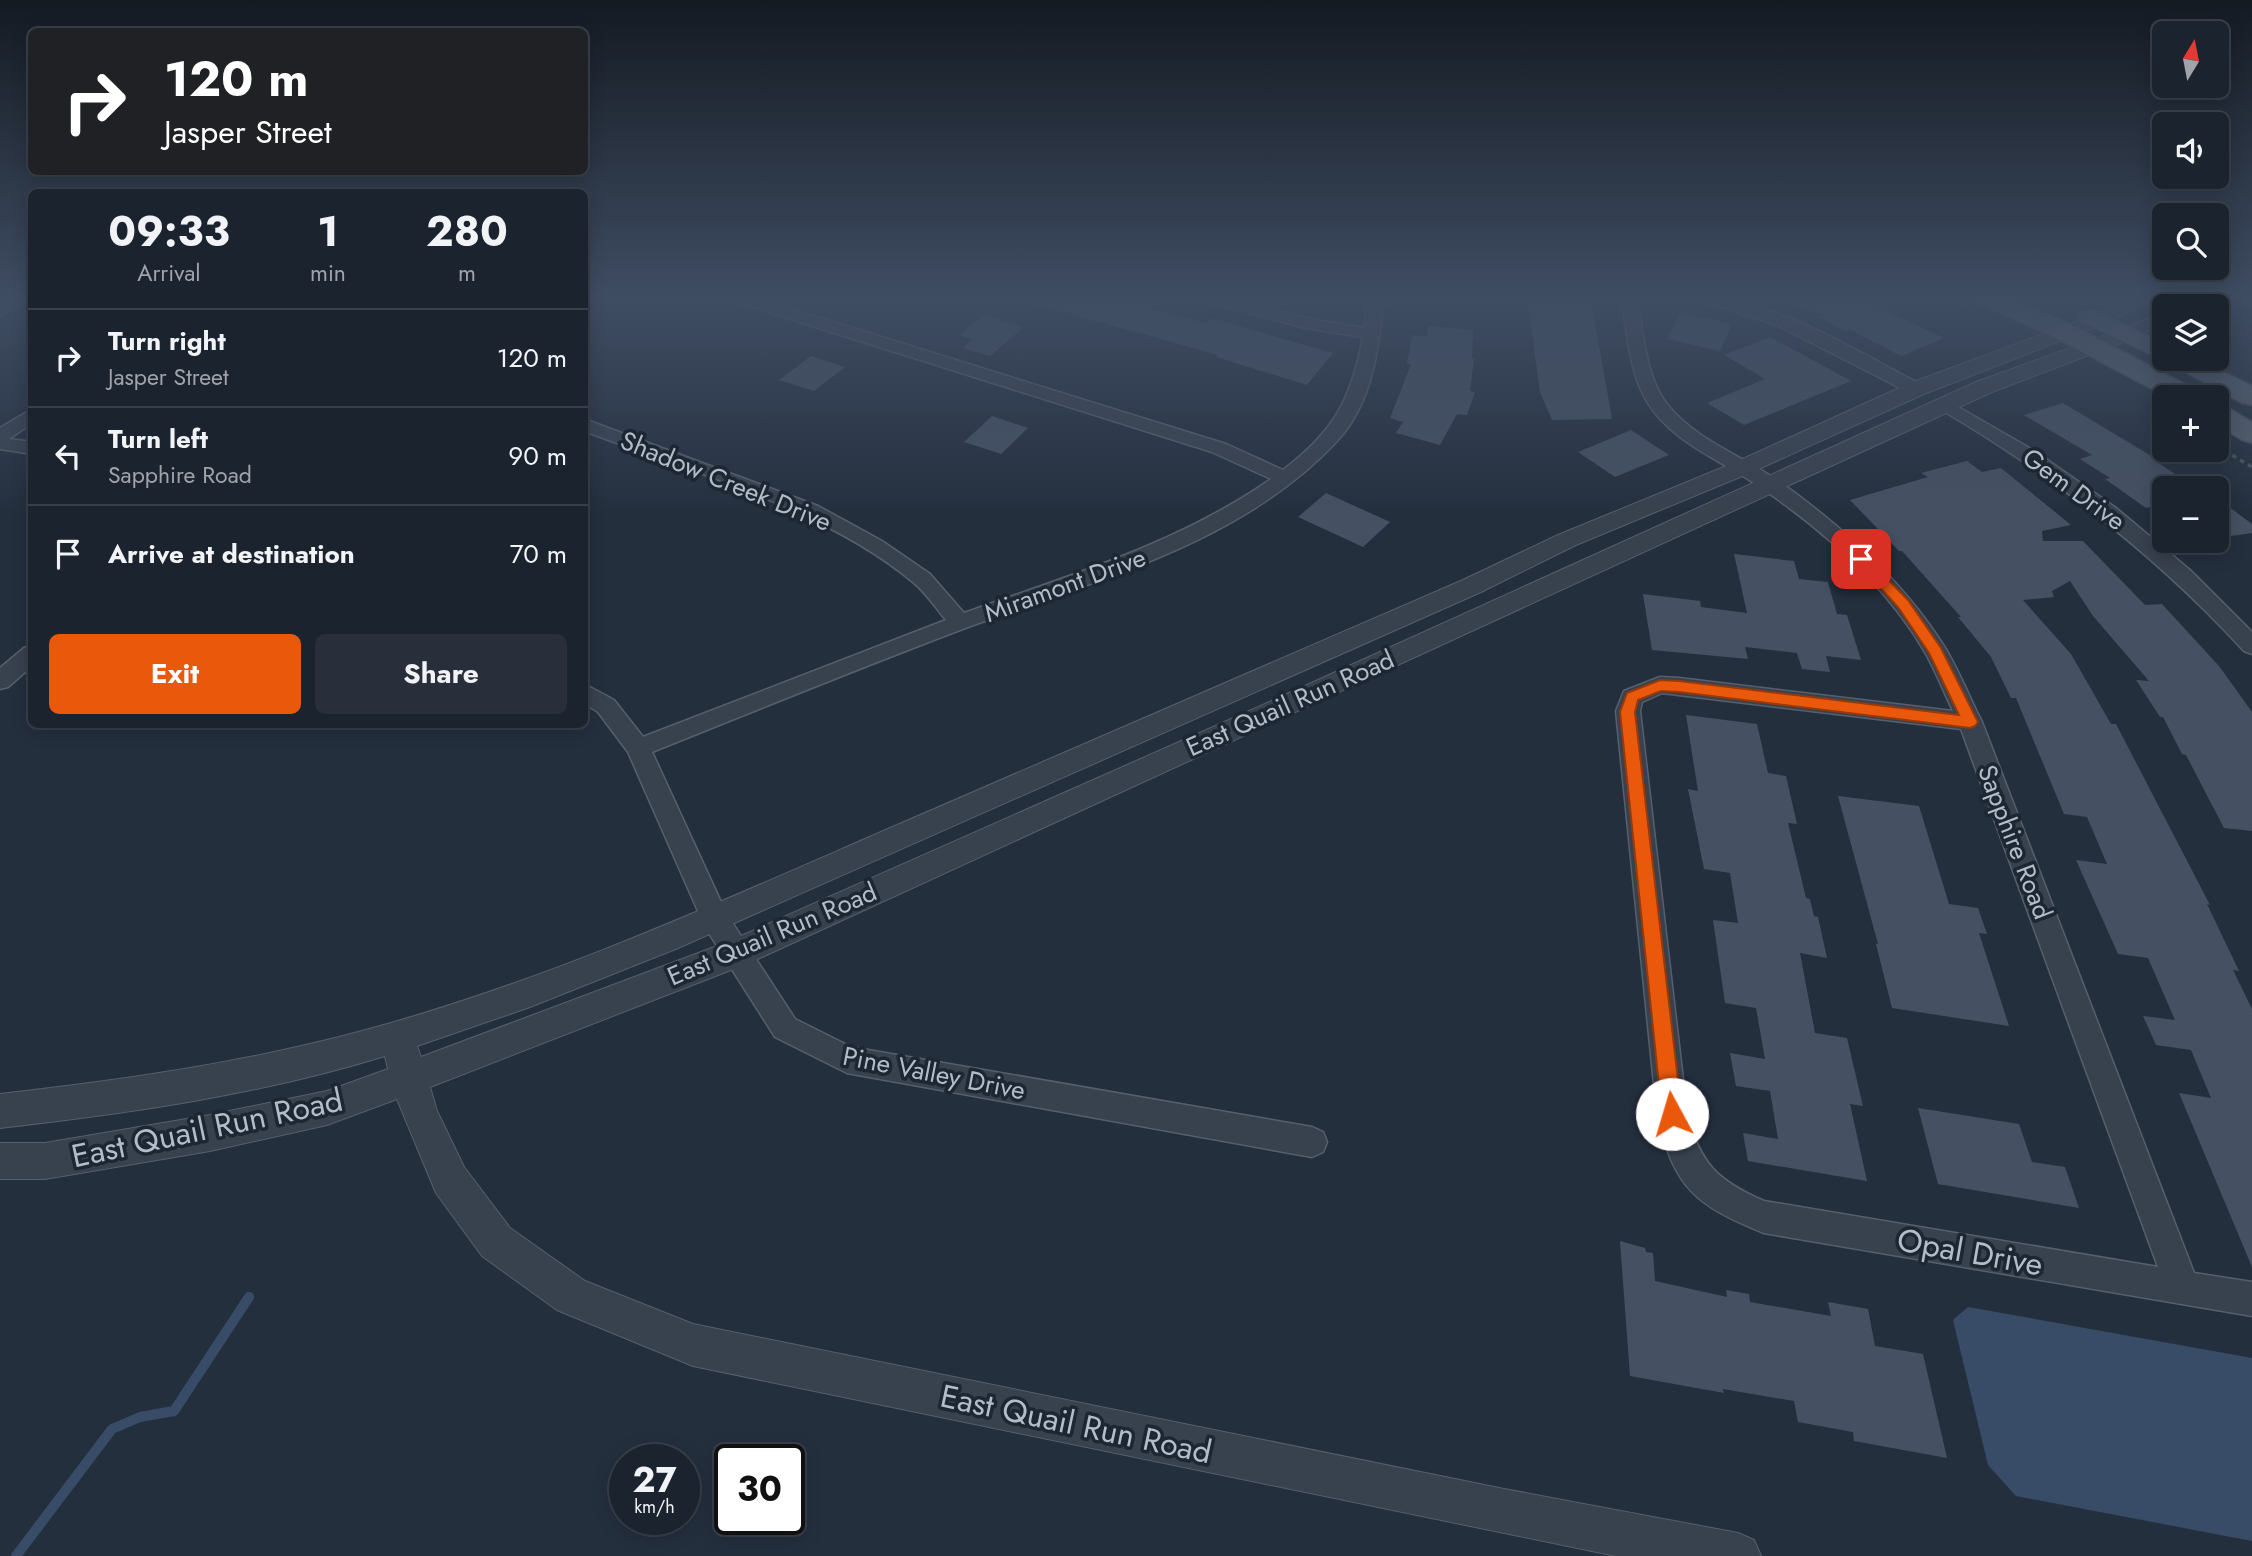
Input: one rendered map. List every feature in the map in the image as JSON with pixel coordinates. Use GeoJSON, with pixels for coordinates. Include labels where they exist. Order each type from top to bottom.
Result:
{"type":"FeatureCollection","features":[{"type":"Feature","properties":{"kind":"main road"},"geometry":{"type":"LineString","coordinates":[[2139,370],[2167,385]]}},
{"type":"Feature","properties":{"kind":"main road"},"geometry":{"type":"LineString","coordinates":[[2201,371],[2252,397]]}},
{"type":"Feature","properties":{"kind":"main road"},"geometry":{"type":"LineString","coordinates":[[2229,420],[2252,434]]}},
{"type":"Feature","properties":{"kind":"street"},"geometry":{"type":"LineString","coordinates":[[967,370],[1219,449],[1253,462],[1285,479]]}},
{"type":"Feature","properties":{"kind":"street","name":"Miramont Drive"},"geometry":{"type":"LineString","coordinates":[[638,748],[960,622],[1152,554],[1225,517],[1285,479],[1334,434],[1360,387],[1364,370]]}},
{"type":"Feature","properties":{"kind":"street","name":"Sapphire Road"},"geometry":{"type":"LineString","coordinates":[[1645,370],[1649,388],[1660,409],[1691,434],[1771,485],[1823,523],[1903,603],[1936,652],[1970,722],[2183,1288]]}},
{"type":"Feature","properties":{"kind":"street"},"geometry":{"type":"LineString","coordinates":[[1878,370],[1916,389]]}},
{"type":"Feature","properties":{"kind":"street","name":"East Quail Run Road"},"geometry":{"type":"LineString","coordinates":[[0,1111],[113,1098],[287,1067],[397,1036],[563,980],[715,919],[1472,586],[1567,540],[1744,467],[1916,389],[1968,370]]}},
{"type":"Feature","properties":{"kind":"street","name":"East Quail Run Road"},"geometry":{"type":"LineString","coordinates":[[0,1161],[45,1161],[210,1133],[327,1108],[411,1079],[737,953],[1984,387],[2033,370]]}},
{"type":"Feature","properties":{"kind":"street","name":"Gem Drive"},"geometry":{"type":"LineString","coordinates":[[1946,405],[2043,464],[2106,509],[2168,561],[2252,646]]}},
{"type":"Feature","properties":{"kind":"street"},"geometry":{"type":"LineString","coordinates":[[0,437],[28,417]]}},
{"type":"Feature","properties":{"kind":"street","name":"Shadow Creek Drive"},"geometry":{"type":"LineString","coordinates":[[588,426],[811,510],[875,546],[923,579],[960,622]]}},
{"type":"Feature","properties":{"kind":"street"},"geometry":{"type":"LineString","coordinates":[[0,443],[28,447]]}},
{"type":"Feature","properties":{"kind":"street"},"geometry":{"type":"LineString","coordinates":[[0,681],[28,656]]}},
{"type":"Feature","properties":{"kind":"street","name":"Opal Drive"},"geometry":{"type":"LineString","coordinates":[[1970,722],[1679,686],[1660,685],[1632,697],[1628,712],[1672,1114],[1679,1147],[1697,1179],[1727,1202],[1764,1217],[2252,1299]]}},
{"type":"Feature","properties":{"kind":"street","name":"Pine Valley Drive"},"geometry":{"type":"LineString","coordinates":[[588,695],[606,706],[638,748],[715,919],[785,1028],[847,1060],[1312,1142]]}},
{"type":"Feature","properties":{"kind":"street","name":"East Quail Run Road"},"geometry":{"type":"LineString","coordinates":[[397,1036],[419,1113],[450,1180],[496,1242],[571,1296],[693,1345],[1504,1513],[1738,1556]]}},
{"type":"Feature","properties":{"kind":"path"},"geometry":{"type":"LineString","coordinates":[[2229,453],[2252,467]]}},
{"type":"Feature","properties":{"kind":"water"},"geometry":{"type":"Polygon","coordinates":[[[1968,1307],[2252,1358],[2252,1541],[2016,1496],[1988,1465],[1953,1320],[1968,1307]]]}},
{"type":"Feature","properties":{"kind":"building"},"geometry":{"type":"Polygon","coordinates":[[[793,370],[842,370],[814,391],[779,380],[793,370]]]}},
{"type":"Feature","properties":{"kind":"building"},"geometry":{"type":"Polygon","coordinates":[[[1257,370],[1320,370],[1307,385],[1257,370]]]}},
{"type":"Feature","properties":{"kind":"building"},"geometry":{"type":"Polygon","coordinates":[[[1409,370],[1473,370],[1470,391],[1475,392],[1467,415],[1457,414],[1440,445],[1396,433],[1403,422],[1390,418],[1409,370]]]}},
{"type":"Feature","properties":{"kind":"building"},"geometry":{"type":"Polygon","coordinates":[[[1537,370],[1603,370],[1612,419],[1552,420],[1540,392],[1537,370]]]}},
{"type":"Feature","properties":{"kind":"building"},"geometry":{"type":"Polygon","coordinates":[[[1749,370],[1830,370],[1851,381],[1744,425],[1707,403],[1765,379],[1749,370]]]}},
{"type":"Feature","properties":{"kind":"building"},"geometry":{"type":"Polygon","coordinates":[[[2063,403],[2152,456],[2152,462],[2157,462],[2178,476],[2152,476],[2152,507],[2146,508],[2105,479],[2110,478],[2080,459],[2092,455],[2024,415],[2063,403]]]}},
{"type":"Feature","properties":{"kind":"building"},"geometry":{"type":"Polygon","coordinates":[[[992,416],[1028,428],[1001,454],[964,442],[992,416]]]}},
{"type":"Feature","properties":{"kind":"building"},"geometry":{"type":"Polygon","coordinates":[[[1631,430],[1669,455],[1615,477],[1578,452],[1631,430]]]}},
{"type":"Feature","properties":{"kind":"building"},"geometry":{"type":"Polygon","coordinates":[[[1967,461],[1982,472],[2001,468],[2071,525],[2042,531],[2043,541],[2083,541],[2145,605],[2162,604],[2219,666],[2252,712],[2252,831],[2224,828],[2186,755],[2182,754],[2163,717],[2160,717],[2136,680],[2149,681],[2093,616],[2070,581],[2052,591],[2054,597],[2023,600],[2071,654],[2111,724],[2116,724],[2210,905],[2207,904],[2239,971],[2233,970],[2252,1009],[2252,1267],[2179,1093],[2211,1098],[2191,1050],[2156,1045],[2143,1016],[2175,1020],[2148,958],[2118,954],[2076,860],[2107,864],[2087,817],[2064,814],[2016,698],[2011,698],[1991,657],[1958,617],[1961,617],[1902,551],[1899,551],[1850,500],[1928,477],[1921,473],[1967,461]]]}},
{"type":"Feature","properties":{"kind":"building"},"geometry":{"type":"Polygon","coordinates":[[[1326,493],[1390,522],[1363,547],[1298,517],[1326,493]]]}},
{"type":"Feature","properties":{"kind":"building"},"geometry":{"type":"Polygon","coordinates":[[[2229,507],[2252,524],[2252,533],[2229,536],[2229,507]]]}},
{"type":"Feature","properties":{"kind":"building"},"geometry":{"type":"Polygon","coordinates":[[[1734,554],[1794,561],[1799,579],[1828,582],[1837,614],[1847,615],[1861,660],[1826,656],[1830,672],[1802,669],[1797,653],[1745,647],[1748,659],[1652,650],[1643,594],[1700,601],[1701,607],[1747,613],[1734,554]]]}},
{"type":"Feature","properties":{"kind":"building"},"geometry":{"type":"Polygon","coordinates":[[[1686,715],[1757,724],[1768,773],[1786,776],[1797,824],[1788,823],[1806,898],[1810,899],[1814,916],[1818,917],[1827,958],[1800,953],[1815,1033],[1847,1038],[1863,1106],[1850,1104],[1867,1181],[1748,1161],[1743,1133],[1778,1139],[1770,1091],[1736,1086],[1730,1053],[1765,1059],[1756,1008],[1725,1003],[1713,920],[1738,923],[1730,873],[1704,869],[1688,789],[1698,791],[1686,715]]]}},
{"type":"Feature","properties":{"kind":"building"},"geometry":{"type":"Polygon","coordinates":[[[1838,796],[1919,806],[1949,904],[1978,908],[1987,934],[1979,933],[2009,1026],[1892,1008],[1878,944],[1838,796]]]}},
{"type":"Feature","properties":{"kind":"building"},"geometry":{"type":"Polygon","coordinates":[[[1918,1108],[2019,1124],[2032,1162],[2065,1167],[2079,1208],[1938,1184],[1918,1108]]]}},
{"type":"Feature","properties":{"kind":"building"},"geometry":{"type":"Polygon","coordinates":[[[1620,1241],[1653,1253],[1655,1281],[1727,1297],[1726,1290],[1749,1294],[1750,1302],[1831,1316],[1828,1302],[1868,1309],[1875,1346],[1923,1354],[1947,1458],[1854,1441],[1853,1432],[1798,1422],[1794,1401],[1723,1389],[1724,1393],[1630,1376],[1620,1241]]]}},
{"type":"Feature","properties":{"kind":"waterway"},"geometry":{"type":"LineString","coordinates":[[16,1556],[112,1429],[140,1417],[174,1411],[249,1297]]}},
{"type":"Feature","properties":{"kind":"route"},"geometry":{"type":"LineString","coordinates":[[1672,1114],[1628,712],[1632,697],[1660,685],[1679,686],[1970,722],[1936,652],[1903,603],[1861,559]]}}]}
